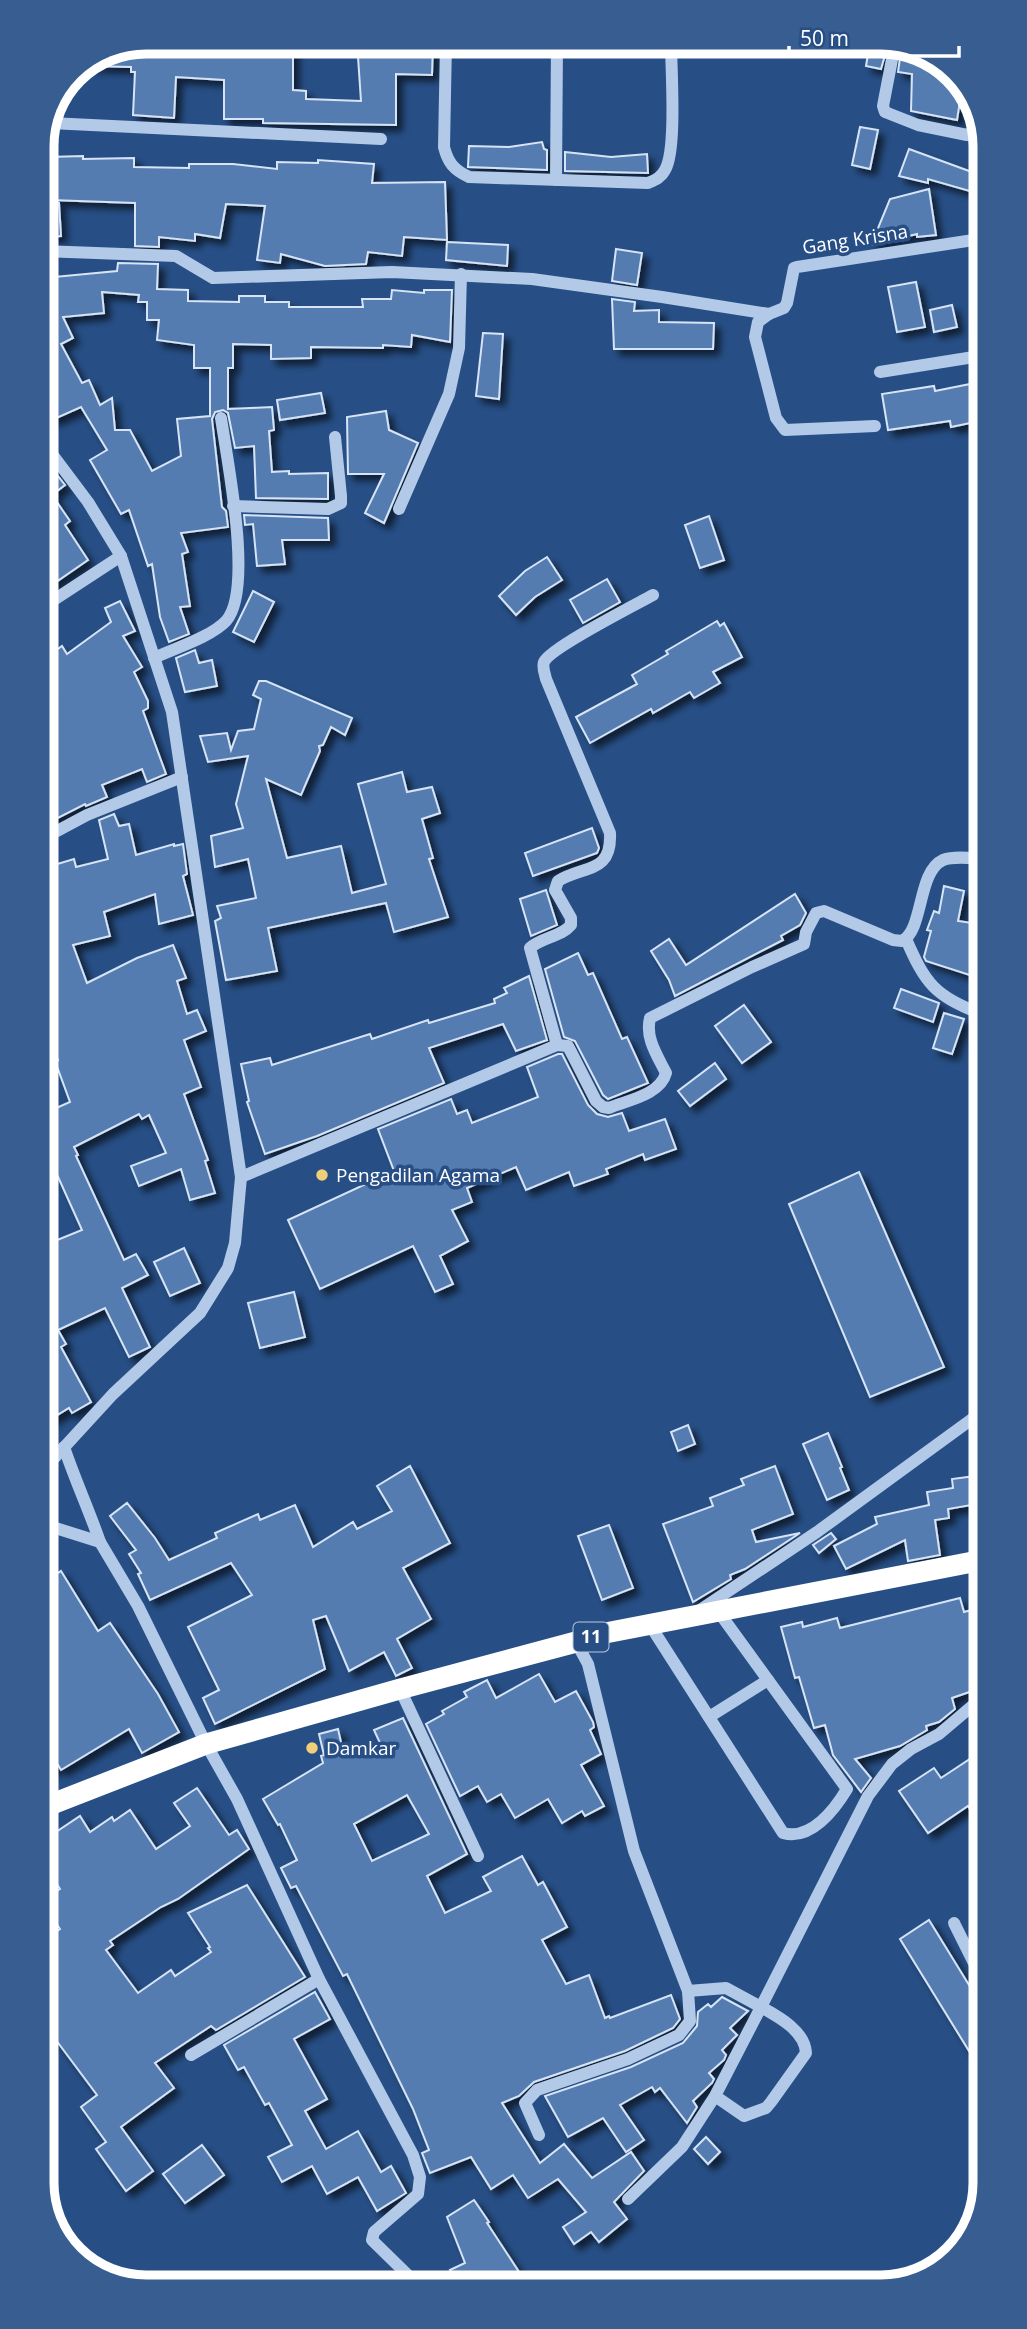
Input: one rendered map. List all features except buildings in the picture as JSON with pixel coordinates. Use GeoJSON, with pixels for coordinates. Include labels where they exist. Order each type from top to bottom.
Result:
{"type":"FeatureCollection","features":[{"type":"Feature","properties":{"kind":"highway","name":"11"},"geometry":{"type":"LineString","coordinates":[[54,1803],[206,1744],[594,1635],[973,1562]]}},
{"type":"Feature","properties":{"kind":"street"},"geometry":{"type":"LineString","coordinates":[[446,54],[444,147],[449,162],[456,171],[469,177],[648,183],[658,179],[669,162],[672,126],[671,54]]}},
{"type":"Feature","properties":{"kind":"street"},"geometry":{"type":"LineString","coordinates":[[556,180],[557,54]]}},
{"type":"Feature","properties":{"kind":"street"},"geometry":{"type":"LineString","coordinates":[[893,55],[883,106],[885,112],[918,125],[967,135],[972,132]]}},
{"type":"Feature","properties":{"kind":"street"},"geometry":{"type":"LineString","coordinates":[[57,123],[380,139]]}},
{"type":"Feature","properties":{"kind":"street","name":"Gang Krisna"},"geometry":{"type":"LineString","coordinates":[[769,314],[784,308],[788,303],[794,268],[973,240]]}},
{"type":"Feature","properties":{"kind":"street"},"geometry":{"type":"LineString","coordinates":[[54,251],[176,256],[213,278],[392,272],[532,279],[662,296],[769,314]]}},
{"type":"Feature","properties":{"kind":"street"},"geometry":{"type":"LineString","coordinates":[[399,509],[449,394],[459,348],[461,274]]}},
{"type":"Feature","properties":{"kind":"street"},"geometry":{"type":"LineString","coordinates":[[769,314],[758,322],[755,337],[776,418],[785,430],[875,426]]}},
{"type":"Feature","properties":{"kind":"street"},"geometry":{"type":"LineString","coordinates":[[880,372],[973,357]]}},
{"type":"Feature","properties":{"kind":"street"},"geometry":{"type":"LineString","coordinates":[[154,658],[218,628],[228,619],[233,608],[239,583],[233,506],[221,418]]}},
{"type":"Feature","properties":{"kind":"street"},"geometry":{"type":"LineString","coordinates":[[233,506],[328,509],[337,506],[341,503],[341,496],[335,437]]}},
{"type":"Feature","properties":{"kind":"street"},"geometry":{"type":"LineString","coordinates":[[54,457],[88,502],[121,556],[172,712],[241,1177],[235,1242],[228,1268],[200,1313],[113,1394],[54,1458]]}},
{"type":"Feature","properties":{"kind":"street"},"geometry":{"type":"LineString","coordinates":[[54,600],[121,556]]}},
{"type":"Feature","properties":{"kind":"street"},"geometry":{"type":"LineString","coordinates":[[558,1045],[530,948],[567,930],[571,925],[555,890],[558,881],[596,867],[609,855],[611,845],[610,833],[543,666],[545,661],[569,643],[653,594]]}},
{"type":"Feature","properties":{"kind":"street"},"geometry":{"type":"LineString","coordinates":[[54,833],[87,815],[182,777]]}},
{"type":"Feature","properties":{"kind":"street"},"geometry":{"type":"LineString","coordinates":[[241,1177],[558,1045],[568,1046],[596,1101],[603,1107],[609,1108],[657,1088],[664,1081],[666,1073],[649,1038],[650,1018],[804,944],[806,932],[817,912],[824,911],[893,940],[902,941],[912,931],[932,872],[941,861],[953,858],[973,859]]}},
{"type":"Feature","properties":{"kind":"street"},"geometry":{"type":"LineString","coordinates":[[906,939],[923,974],[934,989],[954,1004],[973,1011]]}},
{"type":"Feature","properties":{"kind":"street"},"geometry":{"type":"LineString","coordinates":[[693,1615],[817,1532],[973,1417]]}},
{"type":"Feature","properties":{"kind":"street"},"geometry":{"type":"LineString","coordinates":[[64,1447],[100,1542],[138,1606],[206,1744],[237,1799],[319,1979],[413,2155],[420,2177],[418,2194],[374,2232],[372,2240],[408,2275]]}},
{"type":"Feature","properties":{"kind":"street"},"geometry":{"type":"LineString","coordinates":[[54,1528],[100,1542]]}},
{"type":"Feature","properties":{"kind":"street"},"geometry":{"type":"LineString","coordinates":[[650,1625],[783,1833],[790,1835],[804,1832],[825,1818],[847,1789],[718,1611]]}},
{"type":"Feature","properties":{"kind":"street"},"geometry":{"type":"LineString","coordinates":[[539,2135],[525,2103],[537,2090],[628,2059],[679,2035],[690,2021],[688,1991],[634,1851],[588,1664],[576,1642]]}},
{"type":"Feature","properties":{"kind":"street"},"geometry":{"type":"LineString","coordinates":[[709,1717],[768,1680]]}},
{"type":"Feature","properties":{"kind":"street"},"geometry":{"type":"LineString","coordinates":[[400,1689],[478,1856]]}},
{"type":"Feature","properties":{"kind":"street"},"geometry":{"type":"LineString","coordinates":[[628,2199],[682,2147],[715,2096],[868,1796],[892,1765],[911,1749],[939,1734],[973,1705]]}},
{"type":"Feature","properties":{"kind":"street"},"geometry":{"type":"LineString","coordinates":[[954,1923],[973,1961]]}},
{"type":"Feature","properties":{"kind":"street"},"geometry":{"type":"LineString","coordinates":[[191,2055],[319,1979]]}},
{"type":"Feature","properties":{"kind":"street"},"geometry":{"type":"LineString","coordinates":[[688,1991],[726,1988],[784,2019],[806,2044],[806,2053],[766,2108],[744,2116],[715,2096]]}},
{"type":"Feature","properties":{"kind":"place","name":"Pengadilan Agama"},"geometry":{"type":"Point","coordinates":[322,1175]}},
{"type":"Feature","properties":{"kind":"place","name":"Damkar"},"geometry":{"type":"Point","coordinates":[312,1748]}}]}
